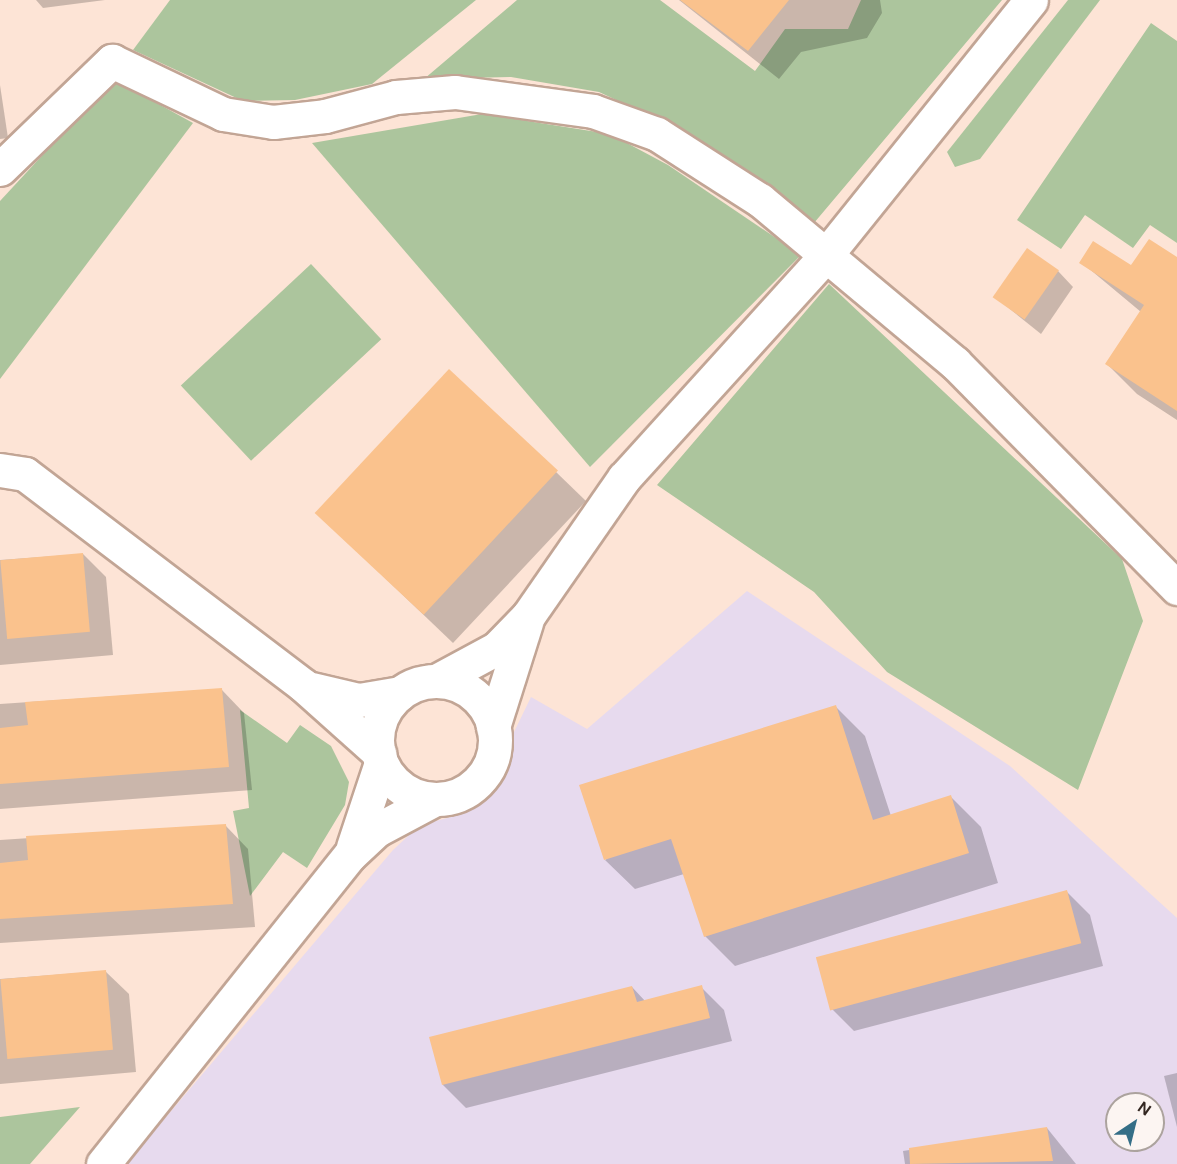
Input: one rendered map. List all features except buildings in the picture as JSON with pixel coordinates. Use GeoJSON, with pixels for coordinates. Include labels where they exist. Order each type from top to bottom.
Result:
{"type":"FeatureCollection","features":[{"type":"Feature","properties":{"kind":"street"},"geometry":{"type":"LineString","coordinates":[[304,686],[338,699],[400,693],[436,681],[497,648],[528,616],[624,478],[826,255],[1031,0]]}},
{"type":"Feature","properties":{"kind":"street"},"geometry":{"type":"LineString","coordinates":[[0,169],[112,61],[224,114],[273,122],[326,116],[396,97],[455,92],[529,99],[593,111],[657,134],[760,200],[955,363],[1173,575]]}},
{"type":"Feature","properties":{"kind":"street"},"geometry":{"type":"LineString","coordinates":[[0,470],[25,474],[304,686],[380,758],[406,792],[435,799]]}},
{"type":"Feature","properties":{"kind":"street"},"geometry":{"type":"LineString","coordinates":[[103,1164],[350,855],[377,830],[435,799],[463,792],[478,781],[492,755],[493,727],[528,616]]}},
{"type":"Feature","properties":{"kind":"street"},"geometry":{"type":"LineString","coordinates":[[436,681],[472,694],[493,727]]}},
{"type":"Feature","properties":{"kind":"street"},"geometry":{"type":"LineString","coordinates":[[350,855],[369,812],[380,758],[378,725],[400,693]]}},
{"type":"Feature","properties":{"kind":"shaded area"},"geometry":{"type":"Polygon","coordinates":[[[747,591],[1010,766],[1177,918],[1177,1164],[126,1164],[393,850],[420,825],[459,815],[488,790],[507,761],[514,732],[531,697],[587,729],[747,591]]]}},
{"type":"Feature","properties":{"kind":"green space"},"geometry":{"type":"Polygon","coordinates":[[[170,0],[476,0],[372,84],[295,100],[243,101],[133,50],[170,0]]]}},
{"type":"Feature","properties":{"kind":"green space"},"geometry":{"type":"Polygon","coordinates":[[[517,0],[660,0],[755,71],[785,29],[848,29],[861,0],[1002,0],[814,223],[668,124],[599,92],[511,77],[424,79],[517,0]]]}},
{"type":"Feature","properties":{"kind":"green space"},"geometry":{"type":"Polygon","coordinates":[[[1068,0],[1100,0],[980,159],[955,167],[947,152],[1068,0]]]}},
{"type":"Feature","properties":{"kind":"green space"},"geometry":{"type":"Polygon","coordinates":[[[1151,23],[1177,41],[1177,243],[1150,225],[1133,248],[1085,215],[1061,249],[1017,220],[1151,23]]]}},
{"type":"Feature","properties":{"kind":"green space"},"geometry":{"type":"Polygon","coordinates":[[[113,79],[193,123],[0,379],[0,201],[113,79]]]}},
{"type":"Feature","properties":{"kind":"green space"},"geometry":{"type":"Polygon","coordinates":[[[482,114],[610,134],[668,165],[801,255],[590,467],[312,143],[482,114]]]}},
{"type":"Feature","properties":{"kind":"green space"},"geometry":{"type":"Polygon","coordinates":[[[311,264],[381,339],[251,461],[181,385],[311,264]]]}},
{"type":"Feature","properties":{"kind":"green space"},"geometry":{"type":"Polygon","coordinates":[[[829,284],[1122,559],[1143,621],[1078,790],[887,672],[814,592],[657,485],[829,284]]]}},
{"type":"Feature","properties":{"kind":"green space"},"geometry":{"type":"Polygon","coordinates":[[[240,710],[287,743],[300,725],[331,746],[349,782],[345,805],[307,868],[283,852],[250,896],[233,811],[249,808],[240,710]]]}},
{"type":"Feature","properties":{"kind":"green space"},"geometry":{"type":"Polygon","coordinates":[[[80,1107],[30,1164],[0,1164],[0,1117],[80,1107]]]}}]}
